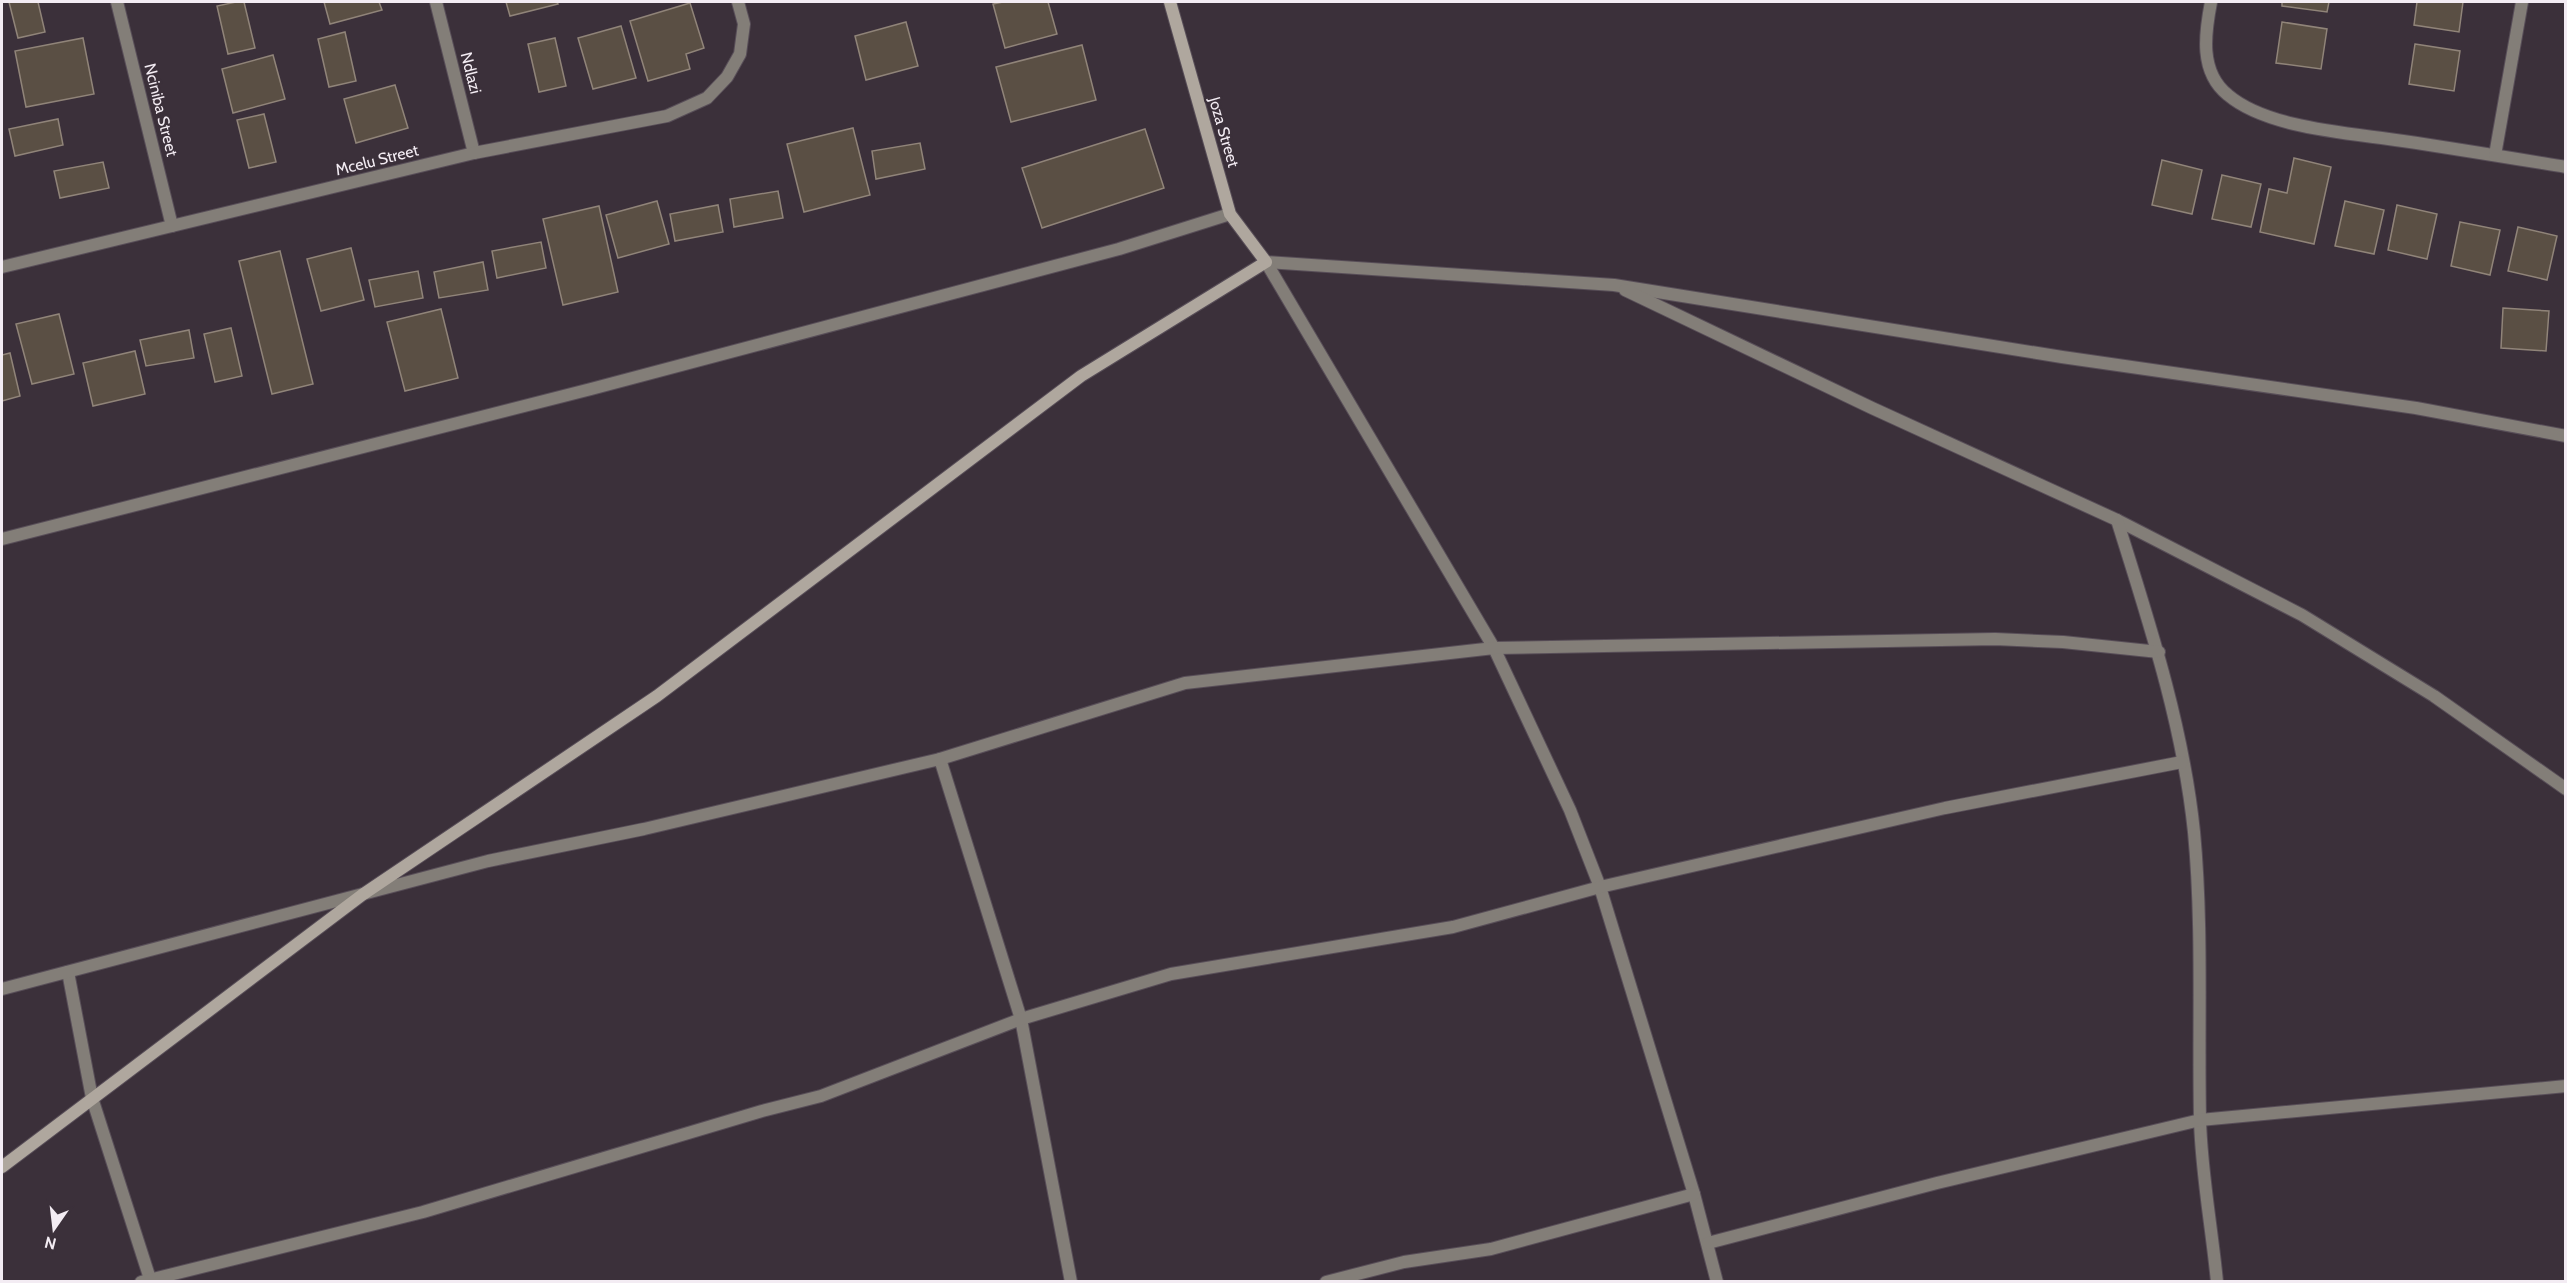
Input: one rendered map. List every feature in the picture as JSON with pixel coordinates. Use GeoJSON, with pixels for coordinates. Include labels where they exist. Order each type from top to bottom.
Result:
{"type":"FeatureCollection","features":[{"type":"Feature","properties":{"kind":"street","name":"Nciniba Street"},"geometry":{"type":"LineString","coordinates":[[117,2],[172,226]]}},
{"type":"Feature","properties":{"kind":"street","name":"Ndlazi"},"geometry":{"type":"LineString","coordinates":[[436,2],[474,153]]}},
{"type":"Feature","properties":{"kind":"street","name":"Mcelu Street"},"geometry":{"type":"LineString","coordinates":[[2,267],[474,153],[667,116],[707,98],[727,77],[740,54],[744,24],[738,2]]}},
{"type":"Feature","properties":{"kind":"street","name":"Joza Street"},"geometry":{"type":"LineString","coordinates":[[1170,2],[1230,214],[1266,262]]}},
{"type":"Feature","properties":{"kind":"street"},"geometry":{"type":"LineString","coordinates":[[2211,2],[2204,35],[2210,73],[2227,95],[2250,109],[2294,124],[2565,167]]}},
{"type":"Feature","properties":{"kind":"street"},"geometry":{"type":"LineString","coordinates":[[2495,155],[2522,2]]}},
{"type":"Feature","properties":{"kind":"street"},"geometry":{"type":"LineString","coordinates":[[2,539],[591,389],[1119,249],[1230,214]]}},
{"type":"Feature","properties":{"kind":"street"},"geometry":{"type":"LineString","coordinates":[[1266,262],[1494,648],[1570,810],[1600,887],[1694,1194],[1717,1281]]}},
{"type":"Feature","properties":{"kind":"street"},"geometry":{"type":"LineString","coordinates":[[2,1167],[362,895],[657,696],[1081,376],[1266,262],[1614,285],[2062,357],[2416,408],[2565,436]]}},
{"type":"Feature","properties":{"kind":"street"},"geometry":{"type":"LineString","coordinates":[[1614,285],[1872,408],[2117,520],[2302,615],[2434,696],[2565,789]]}},
{"type":"Feature","properties":{"kind":"street"},"geometry":{"type":"LineString","coordinates":[[2117,520],[2159,652],[2182,762],[2194,844],[2201,1046],[2200,1120],[2217,1281]]}},
{"type":"Feature","properties":{"kind":"street"},"geometry":{"type":"LineString","coordinates":[[2,989],[488,861],[644,829],[940,759],[1185,683],[1494,648],[1995,639],[2063,642],[2159,652]]}},
{"type":"Feature","properties":{"kind":"street"},"geometry":{"type":"LineString","coordinates":[[940,759],[1021,1019],[1071,1281]]}},
{"type":"Feature","properties":{"kind":"street"},"geometry":{"type":"LineString","coordinates":[[68,972],[92,1098],[147,1280],[423,1212],[762,1111],[821,1096],[1021,1019],[1172,974],[1453,927],[1600,887],[1945,808],[2182,762]]}},
{"type":"Feature","properties":{"kind":"street"},"geometry":{"type":"LineString","coordinates":[[1708,1243],[1948,1181],[2200,1120],[2565,1086]]}},
{"type":"Feature","properties":{"kind":"street"},"geometry":{"type":"LineString","coordinates":[[1326,1281],[1404,1262],[1491,1249],[1694,1194]]}},
{"type":"Feature","properties":{"kind":"building"},"geometry":{"type":"Polygon","coordinates":[[[9,2],[38,2],[45,32],[18,38],[9,2]]]}},
{"type":"Feature","properties":{"kind":"building"},"geometry":{"type":"Polygon","coordinates":[[[244,2],[255,48],[228,54],[217,6],[244,2]]]}},
{"type":"Feature","properties":{"kind":"building"},"geometry":{"type":"Polygon","coordinates":[[[324,2],[379,2],[382,10],[330,24],[324,2]]]}},
{"type":"Feature","properties":{"kind":"building"},"geometry":{"type":"Polygon","coordinates":[[[506,2],[557,2],[558,4],[510,16],[506,2]]]}},
{"type":"Feature","properties":{"kind":"building"},"geometry":{"type":"Polygon","coordinates":[[[1048,2],[1057,34],[1005,48],[993,4],[1048,2]]]}},
{"type":"Feature","properties":{"kind":"building"},"geometry":{"type":"Polygon","coordinates":[[[2282,2],[2329,2],[2327,12],[2282,6],[2282,2]]]}},
{"type":"Feature","properties":{"kind":"building"},"geometry":{"type":"Polygon","coordinates":[[[2417,2],[2463,2],[2459,32],[2414,25],[2417,2]]]}},
{"type":"Feature","properties":{"kind":"building"},"geometry":{"type":"Polygon","coordinates":[[[690,3],[704,48],[686,54],[690,69],[648,81],[630,21],[690,3]]]}},
{"type":"Feature","properties":{"kind":"building"},"geometry":{"type":"Polygon","coordinates":[[[906,22],[918,66],[866,80],[855,36],[906,22]]]}},
{"type":"Feature","properties":{"kind":"building"},"geometry":{"type":"Polygon","coordinates":[[[2282,22],[2327,29],[2321,69],[2276,63],[2282,22]]]}},
{"type":"Feature","properties":{"kind":"building"},"geometry":{"type":"Polygon","coordinates":[[[621,26],[636,78],[593,89],[578,38],[621,26]]]}},
{"type":"Feature","properties":{"kind":"building"},"geometry":{"type":"Polygon","coordinates":[[[345,32],[356,81],[329,87],[318,39],[345,32]]]}},
{"type":"Feature","properties":{"kind":"building"},"geometry":{"type":"Polygon","coordinates":[[[83,38],[94,94],[26,107],[15,51],[83,38]]]}},
{"type":"Feature","properties":{"kind":"building"},"geometry":{"type":"Polygon","coordinates":[[[555,38],[566,86],[539,92],[528,44],[555,38]]]}},
{"type":"Feature","properties":{"kind":"building"},"geometry":{"type":"Polygon","coordinates":[[[2415,44],[2460,51],[2454,91],[2409,84],[2415,44]]]}},
{"type":"Feature","properties":{"kind":"building"},"geometry":{"type":"Polygon","coordinates":[[[1082,45],[1096,100],[1011,122],[996,67],[1082,45]]]}},
{"type":"Feature","properties":{"kind":"building"},"geometry":{"type":"Polygon","coordinates":[[[273,55],[285,99],[233,113],[222,69],[273,55]]]}},
{"type":"Feature","properties":{"kind":"building"},"geometry":{"type":"Polygon","coordinates":[[[395,85],[408,128],[356,143],[344,99],[395,85]]]}},
{"type":"Feature","properties":{"kind":"building"},"geometry":{"type":"Polygon","coordinates":[[[264,114],[276,162],[249,168],[237,120],[264,114]]]}},
{"type":"Feature","properties":{"kind":"building"},"geometry":{"type":"Polygon","coordinates":[[[58,119],[63,145],[15,156],[9,129],[58,119]]]}},
{"type":"Feature","properties":{"kind":"building"},"geometry":{"type":"Polygon","coordinates":[[[853,128],[870,195],[804,212],[787,144],[853,128]]]}},
{"type":"Feature","properties":{"kind":"building"},"geometry":{"type":"Polygon","coordinates":[[[1145,129],[1164,188],[1042,228],[1022,168],[1145,129]]]}},
{"type":"Feature","properties":{"kind":"building"},"geometry":{"type":"Polygon","coordinates":[[[920,143],[925,169],[876,179],[872,151],[920,143]]]}},
{"type":"Feature","properties":{"kind":"building"},"geometry":{"type":"Polygon","coordinates":[[[2294,158],[2331,167],[2314,244],[2260,232],[2269,189],[2287,193],[2294,158]]]}},
{"type":"Feature","properties":{"kind":"building"},"geometry":{"type":"Polygon","coordinates":[[[2162,160],[2202,170],[2192,214],[2152,205],[2162,160]]]}},
{"type":"Feature","properties":{"kind":"building"},"geometry":{"type":"Polygon","coordinates":[[[103,162],[109,188],[60,198],[54,171],[103,162]]]}},
{"type":"Feature","properties":{"kind":"building"},"geometry":{"type":"Polygon","coordinates":[[[2222,175],[2261,184],[2251,227],[2212,219],[2222,175]]]}},
{"type":"Feature","properties":{"kind":"building"},"geometry":{"type":"Polygon","coordinates":[[[778,191],[783,218],[734,227],[730,199],[778,191]]]}},
{"type":"Feature","properties":{"kind":"building"},"geometry":{"type":"Polygon","coordinates":[[[657,201],[669,244],[618,258],[606,215],[657,201]]]}},
{"type":"Feature","properties":{"kind":"building"},"geometry":{"type":"Polygon","coordinates":[[[2345,201],[2384,210],[2374,254],[2335,246],[2345,201]]]}},
{"type":"Feature","properties":{"kind":"building"},"geometry":{"type":"Polygon","coordinates":[[[718,205],[723,232],[675,241],[670,214],[718,205]]]}},
{"type":"Feature","properties":{"kind":"building"},"geometry":{"type":"Polygon","coordinates":[[[2397,205],[2437,214],[2427,259],[2388,250],[2397,205]]]}},
{"type":"Feature","properties":{"kind":"building"},"geometry":{"type":"Polygon","coordinates":[[[599,206],[618,292],[563,305],[543,219],[599,206]]]}},
{"type":"Feature","properties":{"kind":"building"},"geometry":{"type":"Polygon","coordinates":[[[2460,222],[2500,230],[2490,275],[2451,266],[2460,222]]]}},
{"type":"Feature","properties":{"kind":"building"},"geometry":{"type":"Polygon","coordinates":[[[2518,227],[2557,236],[2547,280],[2508,271],[2518,227]]]}},
{"type":"Feature","properties":{"kind":"building"},"geometry":{"type":"Polygon","coordinates":[[[541,242],[546,268],[497,278],[492,251],[541,242]]]}},
{"type":"Feature","properties":{"kind":"building"},"geometry":{"type":"Polygon","coordinates":[[[351,248],[364,300],[321,311],[307,259],[351,248]]]}},
{"type":"Feature","properties":{"kind":"building"},"geometry":{"type":"Polygon","coordinates":[[[280,251],[313,384],[272,394],[239,261],[280,251]]]}},
{"type":"Feature","properties":{"kind":"building"},"geometry":{"type":"Polygon","coordinates":[[[483,262],[488,290],[439,298],[434,272],[483,262]]]}},
{"type":"Feature","properties":{"kind":"building"},"geometry":{"type":"Polygon","coordinates":[[[418,271],[423,298],[375,307],[369,280],[418,271]]]}},
{"type":"Feature","properties":{"kind":"building"},"geometry":{"type":"Polygon","coordinates":[[[2503,308],[2549,311],[2546,351],[2501,348],[2503,308]]]}},
{"type":"Feature","properties":{"kind":"building"},"geometry":{"type":"Polygon","coordinates":[[[441,309],[458,378],[405,391],[387,322],[441,309]]]}},
{"type":"Feature","properties":{"kind":"building"},"geometry":{"type":"Polygon","coordinates":[[[59,314],[74,374],[32,384],[16,324],[59,314]]]}},
{"type":"Feature","properties":{"kind":"building"},"geometry":{"type":"Polygon","coordinates":[[[231,328],[242,376],[215,382],[204,334],[231,328]]]}},
{"type":"Feature","properties":{"kind":"building"},"geometry":{"type":"Polygon","coordinates":[[[189,330],[194,358],[146,366],[140,340],[189,330]]]}},
{"type":"Feature","properties":{"kind":"building"},"geometry":{"type":"Polygon","coordinates":[[[135,351],[145,394],[93,406],[83,363],[135,351]]]}},
{"type":"Feature","properties":{"kind":"building"},"geometry":{"type":"Polygon","coordinates":[[[10,353],[20,396],[2,401],[2,355],[10,353]]]}}]}
